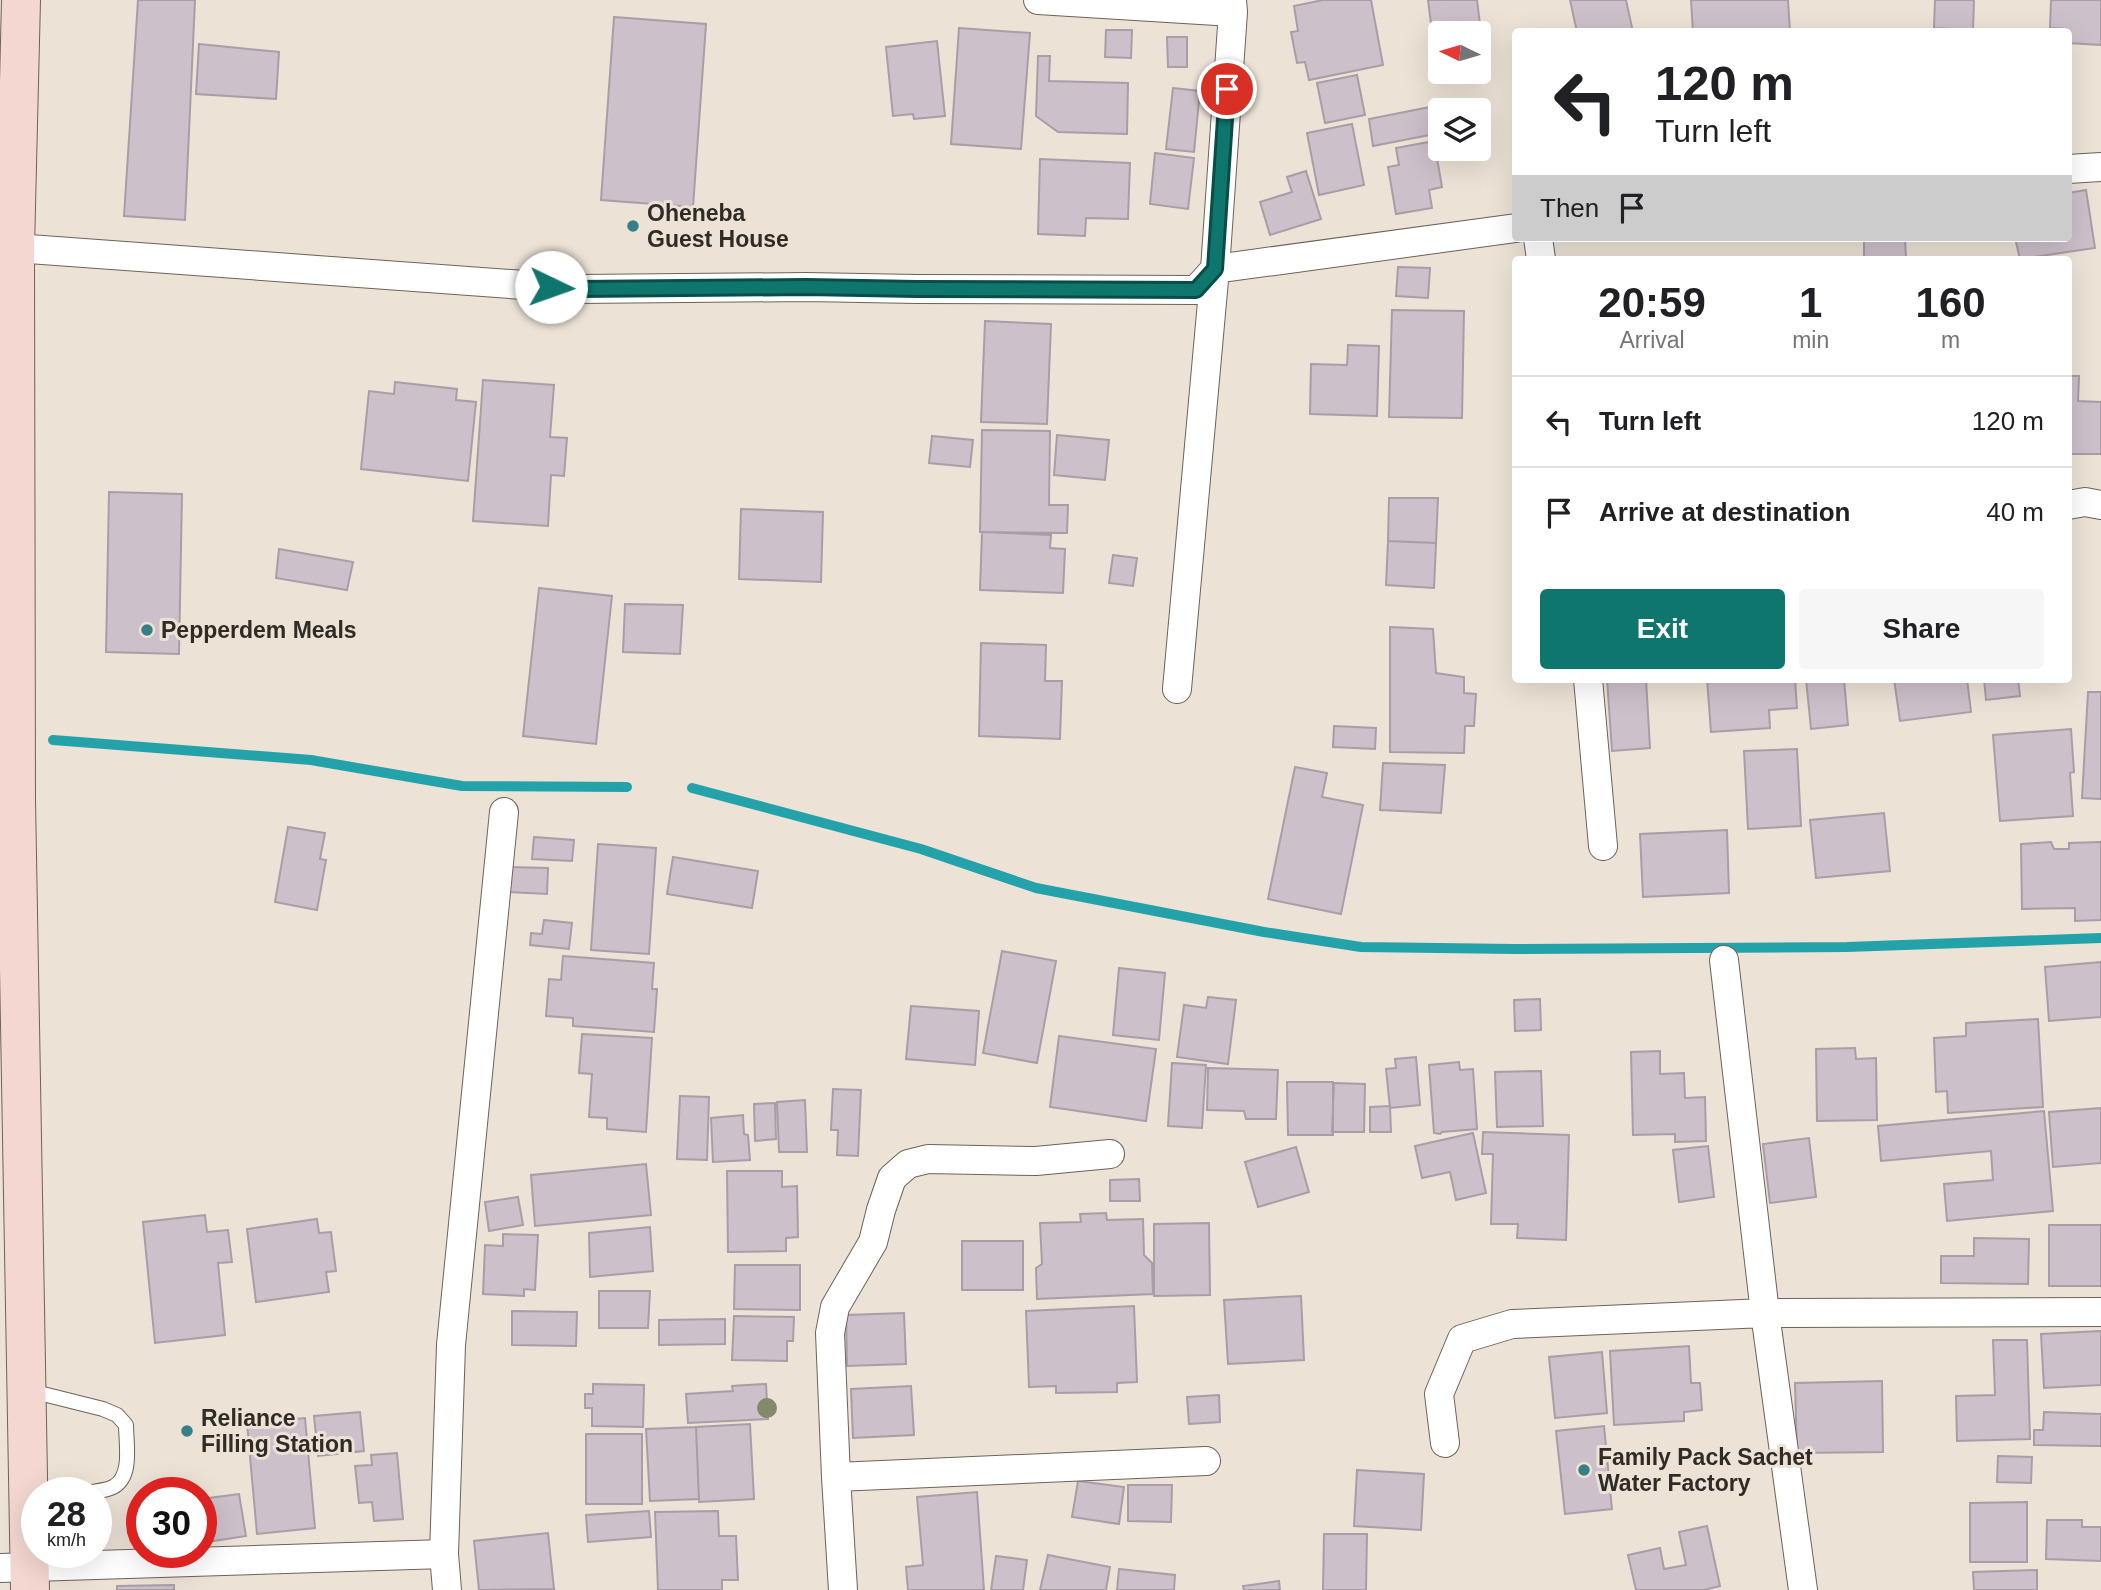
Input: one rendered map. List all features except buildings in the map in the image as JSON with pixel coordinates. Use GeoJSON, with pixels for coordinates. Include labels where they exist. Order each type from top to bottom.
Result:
{"type":"FeatureCollection","features":[{"type":"Feature","properties":{"kind":"main road"},"geometry":{"type":"LineString","coordinates":[[21,0],[8,545],[8,898],[17,1367],[29,1477]]}},
{"type":"Feature","properties":{"kind":"street"},"geometry":{"type":"LineString","coordinates":[[1038,0],[1232,6],[1215,269],[1177,689]]}},
{"type":"Feature","properties":{"kind":"street"},"geometry":{"type":"LineString","coordinates":[[2072,169],[2101,167]]}},
{"type":"Feature","properties":{"kind":"street"},"geometry":{"type":"LineString","coordinates":[[15,248],[578,289],[806,287],[1196,290],[1215,269],[1512,229]]}},
{"type":"Feature","properties":{"kind":"street"},"geometry":{"type":"LineString","coordinates":[[2072,504],[2085,502],[2101,505]]}},
{"type":"Feature","properties":{"kind":"street"},"geometry":{"type":"LineString","coordinates":[[1588,683],[1603,846]]}},
{"type":"Feature","properties":{"kind":"street"},"geometry":{"type":"LineString","coordinates":[[447,1590],[444,1554],[451,1345],[504,812]]}},
{"type":"Feature","properties":{"kind":"street"},"geometry":{"type":"LineString","coordinates":[[1724,960],[1765,1313],[1803,1590]]}},
{"type":"Feature","properties":{"kind":"street"},"geometry":{"type":"LineString","coordinates":[[843,1590],[830,1333],[835,1307],[873,1242],[892,1178],[908,1164],[928,1159],[1036,1161],[1110,1154]]}},
{"type":"Feature","properties":{"kind":"street"},"geometry":{"type":"LineString","coordinates":[[1445,1443],[1439,1394],[1462,1339],[1512,1324],[1765,1313],[2101,1312]]}},
{"type":"Feature","properties":{"kind":"street"},"geometry":{"type":"LineString","coordinates":[[836,1477],[1206,1461]]}},
{"type":"Feature","properties":{"kind":"street"},"geometry":{"type":"LineString","coordinates":[[20,1576],[444,1554]]}},
{"type":"Feature","properties":{"kind":"lane"},"geometry":{"type":"LineString","coordinates":[[17,1367],[117,1415],[126,1425],[127,1464],[121,1480],[112,1488]]}},
{"type":"Feature","properties":{"kind":"waterway"},"geometry":{"type":"LineString","coordinates":[[53,740],[311,760],[462,786],[627,787]]}},
{"type":"Feature","properties":{"kind":"waterway"},"geometry":{"type":"LineString","coordinates":[[692,788],[921,849],[1036,888],[1264,932],[1361,947],[1847,947],[2101,938]]}},
{"type":"Feature","properties":{"kind":"place","name":"Oheneba Guest House"},"geometry":{"type":"Point","coordinates":[633,226]}},
{"type":"Feature","properties":{"kind":"place","name":"Pepperdem Meals"},"geometry":{"type":"Point","coordinates":[147,630]}},
{"type":"Feature","properties":{"kind":"place","name":"Reliance Filling Station"},"geometry":{"type":"Point","coordinates":[187,1431]}},
{"type":"Feature","properties":{"kind":"place","name":"Family Pack Sachet Water Factory"},"geometry":{"type":"Point","coordinates":[1584,1470]}},
{"type":"Feature","properties":{"kind":"route"},"geometry":{"type":"LineString","coordinates":[[551,287],[1196,290],[1215,269],[1227,89]]}}]}
